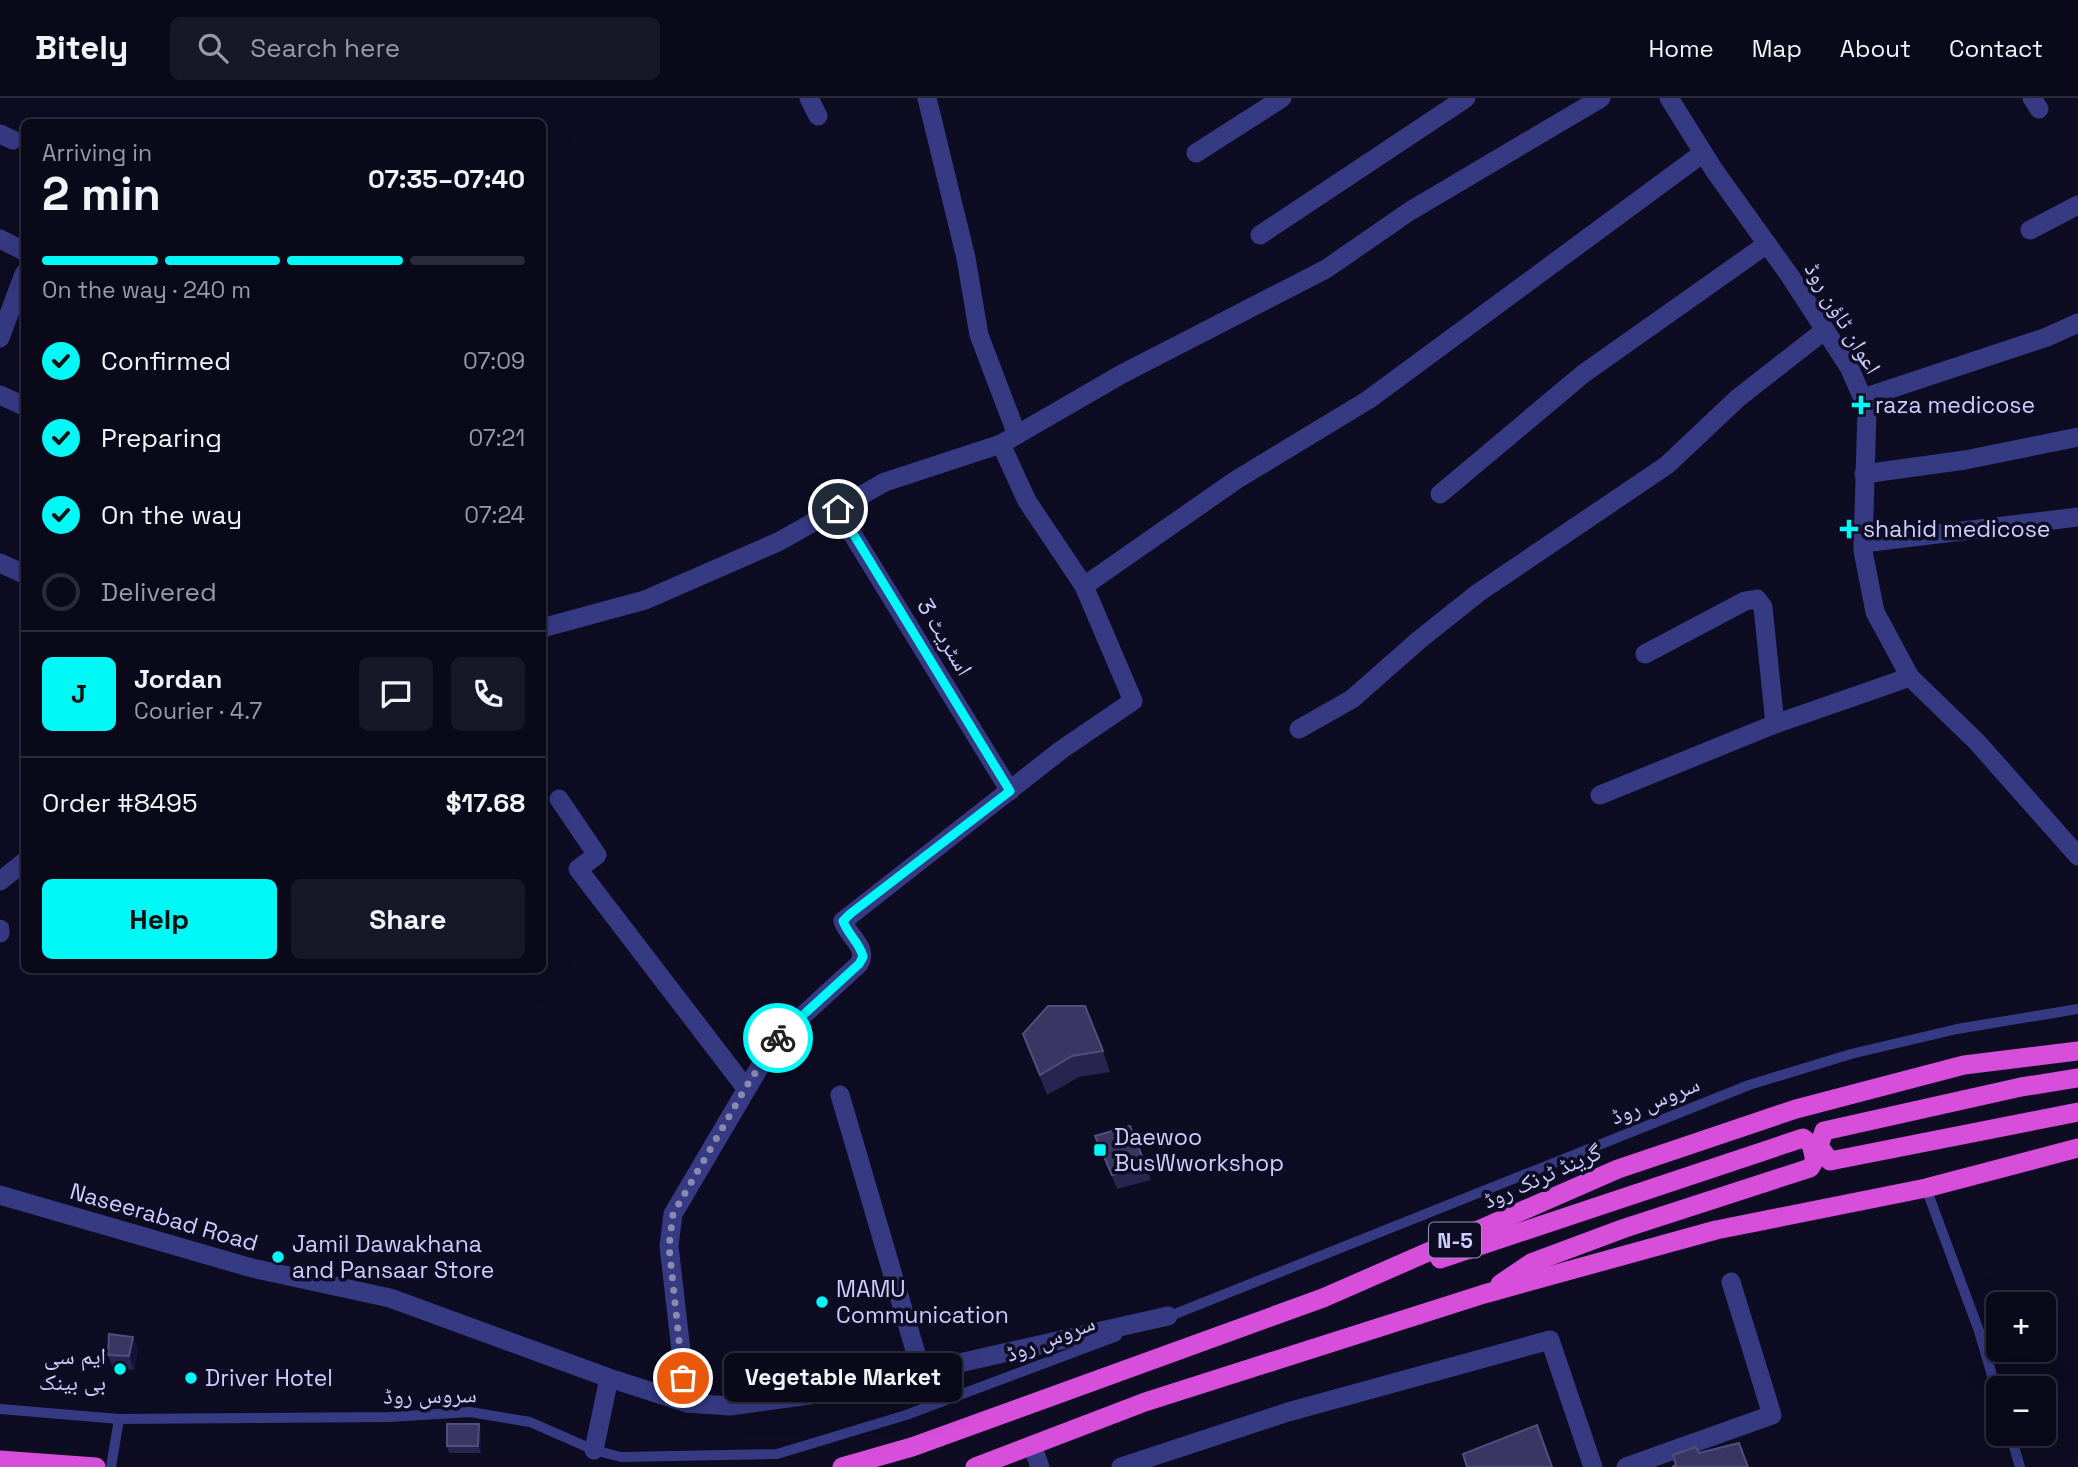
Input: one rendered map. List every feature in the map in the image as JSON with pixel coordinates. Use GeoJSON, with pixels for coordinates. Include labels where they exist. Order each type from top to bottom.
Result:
{"type":"FeatureCollection","features":[{"type":"Feature","properties":{"kind":"highway","name":"گرینڈ ٹرنک روڈ"},"geometry":{"type":"LineString","coordinates":[[842,1467],[912,1447],[1323,1298],[1618,1169],[1796,1109],[1964,1065],[2078,1051]]}},
{"type":"Feature","properties":{"kind":"highway"},"geometry":{"type":"LineString","coordinates":[[2078,1078],[2021,1087],[1824,1131],[1819,1146],[1830,1161],[2078,1112]]}},
{"type":"Feature","properties":{"kind":"highway"},"geometry":{"type":"LineString","coordinates":[[1323,1298],[1802,1138],[1811,1144],[1815,1160],[1810,1168],[1531,1263],[1484,1294]]}},
{"type":"Feature","properties":{"kind":"highway"},"geometry":{"type":"LineString","coordinates":[[975,1467],[1145,1402],[1484,1294],[1716,1230],[1926,1188],[2078,1148]]}},
{"type":"Feature","properties":{"kind":"highway"},"geometry":{"type":"LineString","coordinates":[[0,1460],[96,1467]]}},
{"type":"Feature","properties":{"kind":"street"},"geometry":{"type":"LineString","coordinates":[[809,98],[818,116]]}},
{"type":"Feature","properties":{"kind":"street"},"geometry":{"type":"LineString","coordinates":[[687,1403],[669,1246],[673,1214],[775,1041],[859,964],[863,957],[861,948],[846,930],[843,921],[1061,750],[1133,701],[1084,586],[1027,501],[979,335],[966,258],[927,98]]}},
{"type":"Feature","properties":{"kind":"street"},"geometry":{"type":"LineString","coordinates":[[1196,153],[1282,98]]}},
{"type":"Feature","properties":{"kind":"street"},"geometry":{"type":"LineString","coordinates":[[1260,235],[1466,98]]}},
{"type":"Feature","properties":{"kind":"street"},"geometry":{"type":"LineString","coordinates":[[546,627],[645,600],[778,542],[885,482],[1009,440],[1122,374],[1326,268],[1410,211],[1601,98]]}},
{"type":"Feature","properties":{"kind":"street","name":"اعوان ٹاؤن روڈ"},"geometry":{"type":"LineString","coordinates":[[1669,98],[1703,153],[1825,330],[1849,368],[1863,398],[1867,408],[1863,543],[1875,612],[1910,677],[1977,741],[2078,856]]}},
{"type":"Feature","properties":{"kind":"street"},"geometry":{"type":"LineString","coordinates":[[1084,586],[1236,480],[1368,400],[1703,153]]}},
{"type":"Feature","properties":{"kind":"street"},"geometry":{"type":"LineString","coordinates":[[2030,230],[2078,205]]}},
{"type":"Feature","properties":{"kind":"street"},"geometry":{"type":"LineString","coordinates":[[0,239],[21,250]]}},
{"type":"Feature","properties":{"kind":"street"},"geometry":{"type":"LineString","coordinates":[[1440,494],[1583,374],[1767,244]]}},
{"type":"Feature","properties":{"kind":"street"},"geometry":{"type":"LineString","coordinates":[[0,338],[21,282]]}},
{"type":"Feature","properties":{"kind":"street"},"geometry":{"type":"LineString","coordinates":[[1863,398],[2047,337],[2078,323]]}},
{"type":"Feature","properties":{"kind":"street"},"geometry":{"type":"LineString","coordinates":[[1299,729],[1352,699],[1478,593],[1667,465],[1738,398],[1825,330]]}},
{"type":"Feature","properties":{"kind":"street"},"geometry":{"type":"LineString","coordinates":[[0,395],[21,405]]}},
{"type":"Feature","properties":{"kind":"street"},"geometry":{"type":"LineString","coordinates":[[1864,474],[1965,460],[2078,437]]}},
{"type":"Feature","properties":{"kind":"street","name":"اسٹریٹ 3"},"geometry":{"type":"LineString","coordinates":[[838,509],[1010,791]]}},
{"type":"Feature","properties":{"kind":"street"},"geometry":{"type":"LineString","coordinates":[[1863,543],[2078,517]]}},
{"type":"Feature","properties":{"kind":"street"},"geometry":{"type":"LineString","coordinates":[[0,563],[21,573]]}},
{"type":"Feature","properties":{"kind":"street"},"geometry":{"type":"LineString","coordinates":[[1644,654],[1745,601],[1756,599],[1763,607],[1774,724]]}},
{"type":"Feature","properties":{"kind":"street"},"geometry":{"type":"LineString","coordinates":[[1600,795],[1774,724],[1910,677]]}},
{"type":"Feature","properties":{"kind":"street"},"geometry":{"type":"LineString","coordinates":[[559,799],[597,855],[578,870],[746,1087]]}},
{"type":"Feature","properties":{"kind":"street"},"geometry":{"type":"LineString","coordinates":[[0,881],[21,864]]}},
{"type":"Feature","properties":{"kind":"street"},"geometry":{"type":"LineString","coordinates":[[840,1095],[922,1374]]}},
{"type":"Feature","properties":{"kind":"street","name":"Naseerabad Road"},"geometry":{"type":"LineString","coordinates":[[0,1195],[252,1268],[390,1298],[687,1403],[730,1406],[831,1392],[922,1374],[1168,1316]]}},
{"type":"Feature","properties":{"kind":"street"},"geometry":{"type":"LineString","coordinates":[[1626,1467],[1772,1415],[1731,1282]]}},
{"type":"Feature","properties":{"kind":"street"},"geometry":{"type":"LineString","coordinates":[[1121,1467],[1301,1408],[1550,1340],[1593,1467]]}},
{"type":"Feature","properties":{"kind":"street"},"geometry":{"type":"LineString","coordinates":[[594,1450],[610,1378]]}},
{"type":"Feature","properties":{"kind":"street"},"geometry":{"type":"LineString","coordinates":[[1032,1445],[1040,1467]]}},
{"type":"Feature","properties":{"kind":"lane","name":"سروس روڈ"},"geometry":{"type":"LineString","coordinates":[[0,1409],[119,1419],[390,1416],[470,1412],[530,1422],[594,1450],[621,1457],[777,1454],[906,1415],[1168,1316],[1749,1085],[1851,1054],[2078,1009]]}},
{"type":"Feature","properties":{"kind":"lane"},"geometry":{"type":"LineString","coordinates":[[1926,1188],[1979,1331],[1992,1376]]}},
{"type":"Feature","properties":{"kind":"lane"},"geometry":{"type":"LineString","coordinates":[[111,1467],[119,1419]]}},
{"type":"Feature","properties":{"kind":"lane"},"geometry":{"type":"LineString","coordinates":[[2014,1446],[2020,1467]]}},
{"type":"Feature","properties":{"kind":"building"},"geometry":{"type":"Polygon","coordinates":[[[1048,1006],[1085,1006],[1103,1051],[1072,1056],[1040,1075],[1023,1034],[1048,1006]]]}},
{"type":"Feature","properties":{"kind":"building"},"geometry":{"type":"Polygon","coordinates":[[[1130,1126],[1146,1166],[1112,1175],[1095,1136],[1130,1126]]]}},
{"type":"Feature","properties":{"kind":"building"},"geometry":{"type":"Polygon","coordinates":[[[109,1334],[133,1337],[129,1356],[108,1355],[109,1334]]]}},
{"type":"Feature","properties":{"kind":"building"},"geometry":{"type":"Polygon","coordinates":[[[447,1424],[479,1424],[478,1446],[447,1446],[447,1424]]]}},
{"type":"Feature","properties":{"kind":"building"},"geometry":{"type":"Polygon","coordinates":[[[1537,1425],[1552,1467],[1467,1467],[1463,1454],[1537,1425]]]}},
{"type":"Feature","properties":{"kind":"building"},"geometry":{"type":"Polygon","coordinates":[[[1739,1443],[1748,1467],[1672,1467],[1676,1465],[1673,1455],[1696,1447],[1699,1453],[1739,1443]]]}},
{"type":"Feature","properties":{"kind":"way so far"},"geometry":{"type":"LineString","coordinates":[[683,1378],[669,1246],[673,1214],[746,1087],[778,1038]]}},
{"type":"Feature","properties":{"kind":"place","name":"raza medicose"},"geometry":{"type":"Point","coordinates":[1861,405]}},
{"type":"Feature","properties":{"kind":"place","name":"shahid medicose"},"geometry":{"type":"Point","coordinates":[1849,529]}},
{"type":"Feature","properties":{"kind":"place","name":"Daewoo BusWworkshop"},"geometry":{"type":"Point","coordinates":[1100,1150]}},
{"type":"Feature","properties":{"kind":"place","name":"Jamil Dawakhana and Pansaar Store"},"geometry":{"type":"Point","coordinates":[278,1257]}},
{"type":"Feature","properties":{"kind":"place","name":"MAMU Communication"},"geometry":{"type":"Point","coordinates":[822,1302]}},
{"type":"Feature","properties":{"kind":"place","name":"ایم سی بی بینک"},"geometry":{"type":"Point","coordinates":[120,1369]}},
{"type":"Feature","properties":{"kind":"place","name":"Driver Hotel"},"geometry":{"type":"Point","coordinates":[191,1378]}},
{"type":"Feature","properties":{"kind":"place","name":"Vegetable Market"},"geometry":{"type":"Point","coordinates":[683,1378]}},
{"type":"Feature","properties":{"kind":"route"},"geometry":{"type":"LineString","coordinates":[[778,1038],[859,964],[863,957],[861,948],[846,930],[843,921],[1010,791],[838,509]]}}]}
